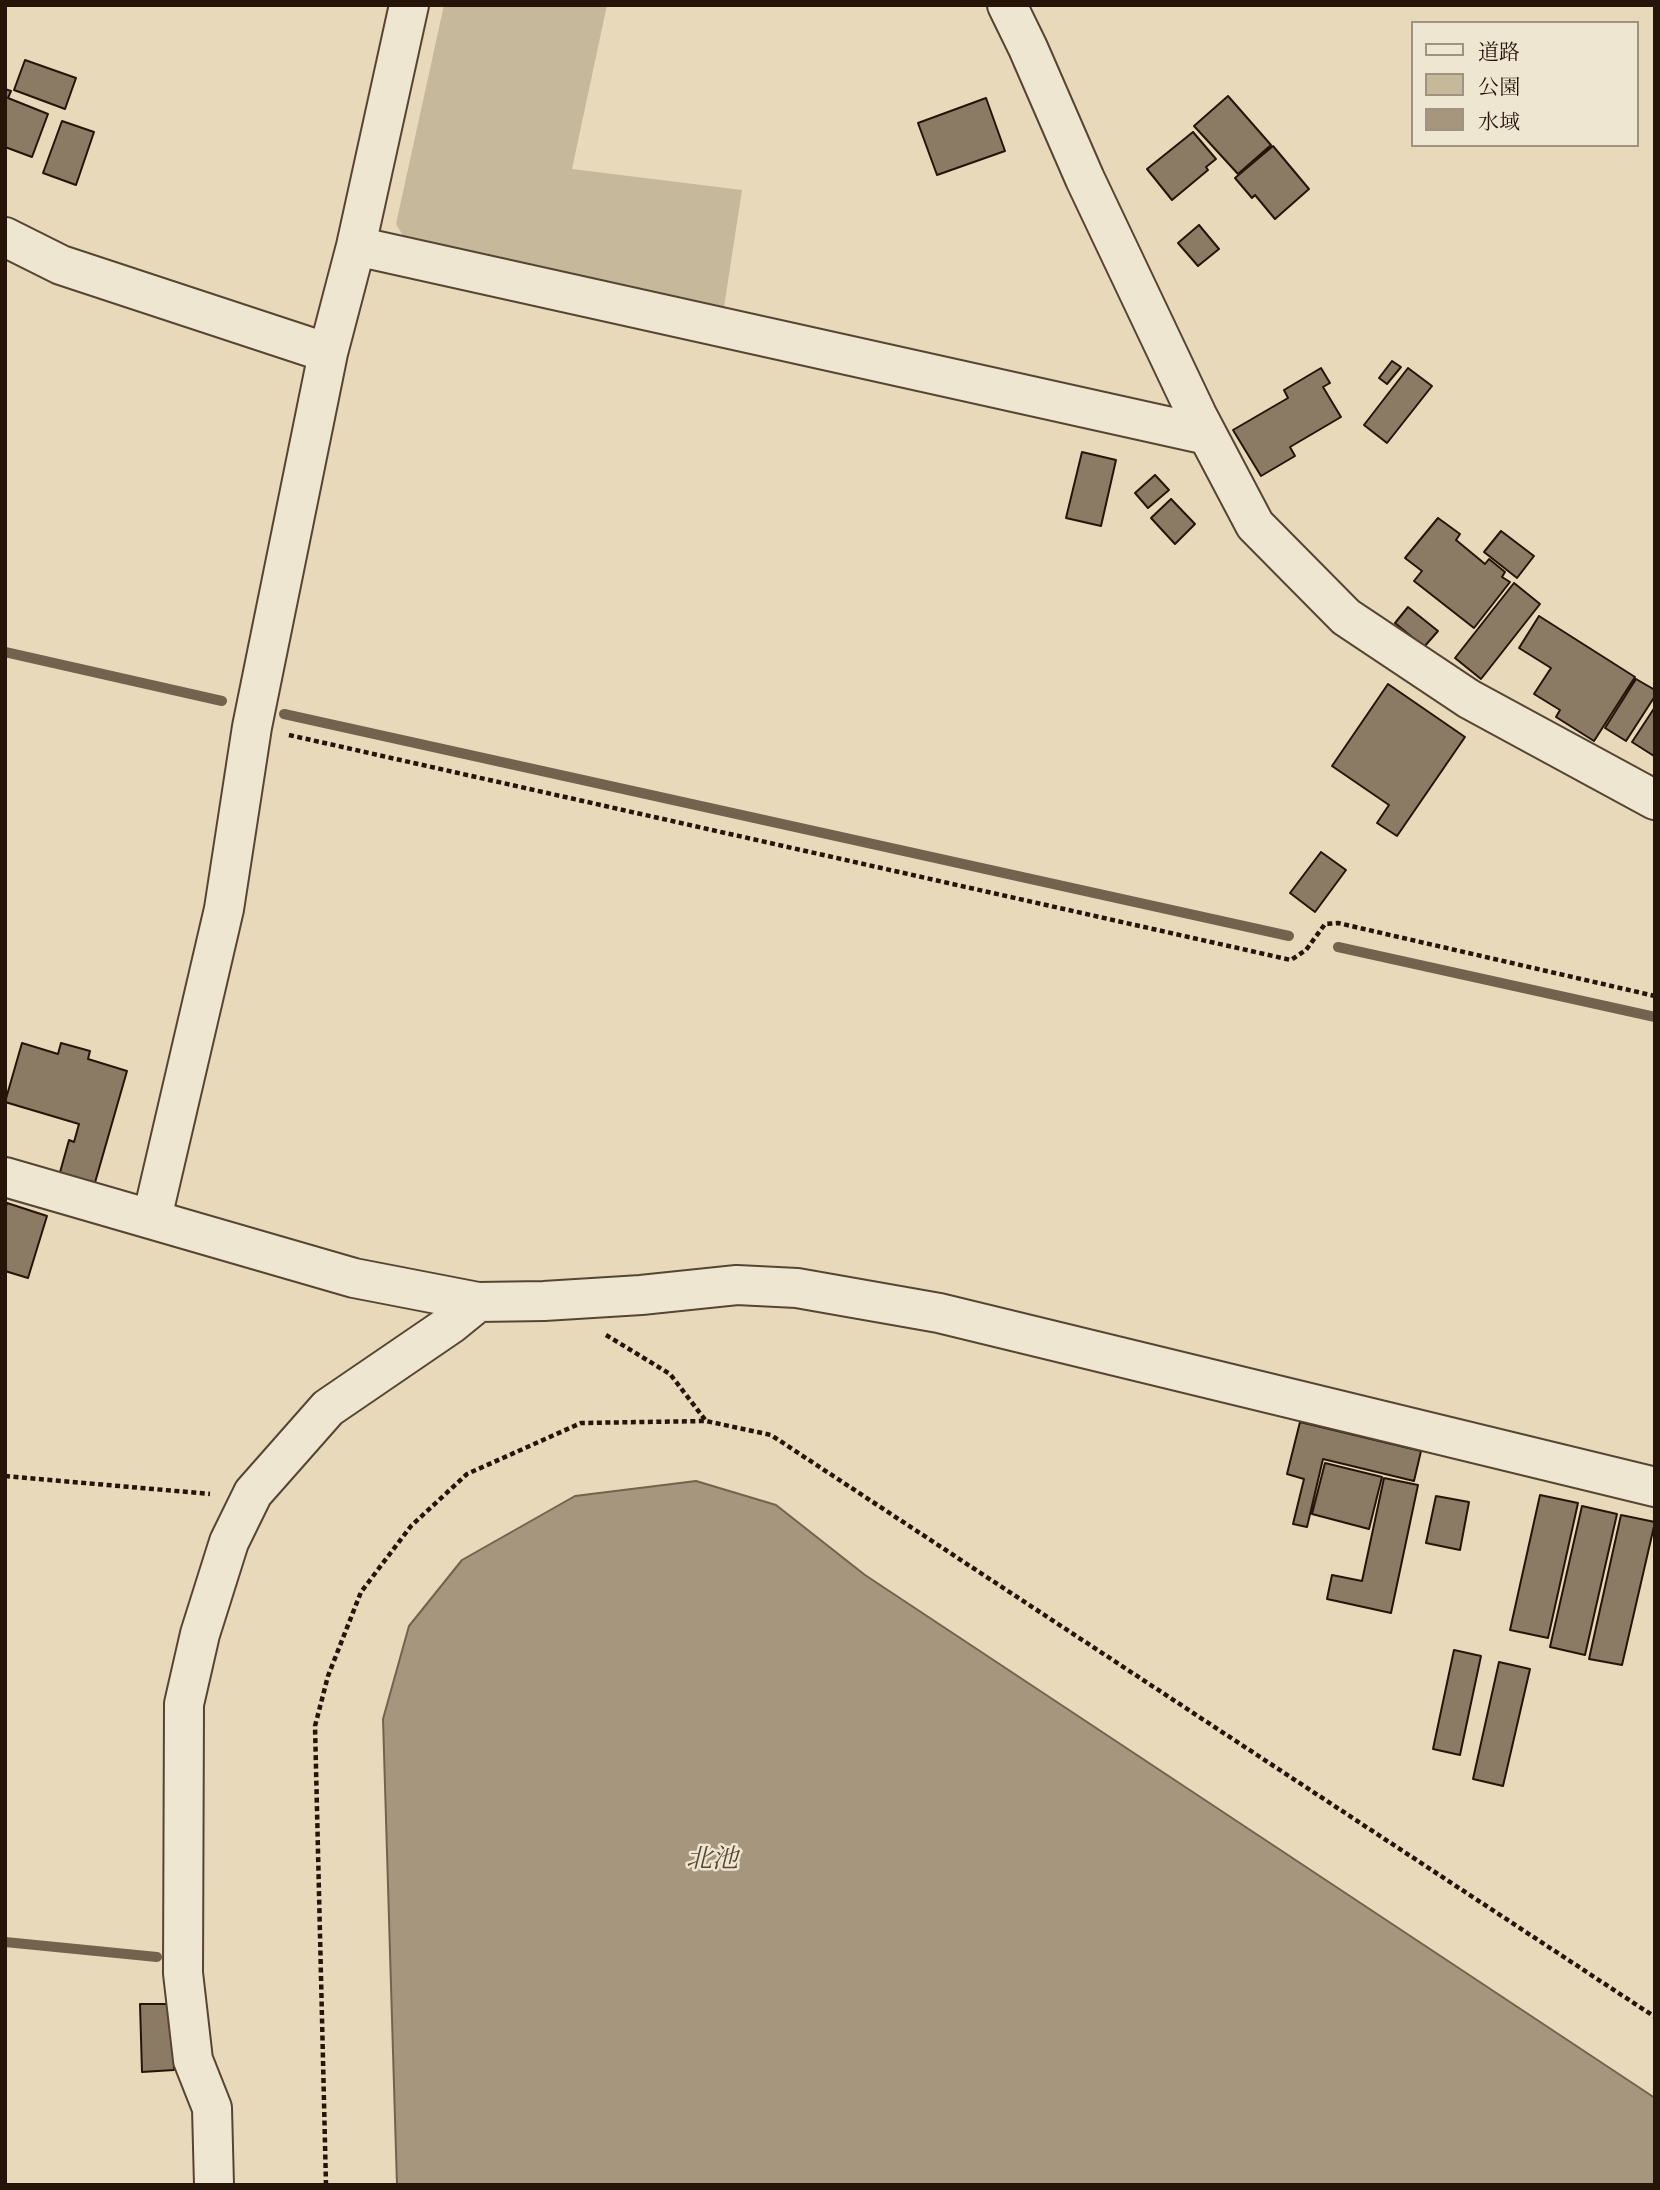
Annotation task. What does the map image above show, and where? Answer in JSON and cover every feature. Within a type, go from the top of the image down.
[{"type":"street","points":[[152,1218],[223,909],[252,727],[328,353],[356,246],[409,5]]},
{"type":"street","points":[[1007,5],[1091,191],[1207,435],[1255,525],[1346,617],[1469,699],[1655,800]]},
{"type":"street","points":[[5,237],[61,265],[328,353]]},
{"type":"street","points":[[356,246],[1207,435]]},
{"type":"street","points":[[5,1177],[354,1278],[478,1302],[586,1299],[737,1285],[797,1288],[939,1313],[1655,1487]]},
{"type":"street","points":[[214,2185],[212,2108],[193,2060],[183,1973],[184,1704],[200,1634],[229,1542],[250,1498],[328,1408],[452,1324],[478,1302]]},
{"type":"path","points":[[252,727],[1291,961],[1306,950],[1325,924],[1338,923],[1655,996]]},
{"type":"path","points":[[605,1335],[670,1374],[706,1421]]},
{"type":"path","points":[[326,2185],[315,1726],[328,1676],[360,1592],[411,1526],[467,1474],[581,1423],[706,1421],[771,1435],[1655,2017]]},
{"type":"path","points":[[5,1476],[250,1498]]},
{"type":"green space","points":[[444,5],[607,5],[572,169],[742,190],[724,307],[405,239],[396,224]]},
{"type":"water","name":"北池","points":[[696,1481],[776,1505],[865,1575],[1655,2098],[1655,2185],[397,2185],[383,1719],[409,1626],[462,1560],[575,1496]]},
{"type":"building","points":[[25,60],[76,78],[65,109],[14,90]]},
{"type":"building","points":[[5,89],[11,91],[8,98],[48,114],[32,157],[5,147]]},
{"type":"building","points":[[1228,96],[1271,145],[1238,174],[1194,126]]},
{"type":"building","points":[[986,98],[1005,151],[937,175],[918,123]]},
{"type":"building","points":[[62,121],[94,132],[76,185],[43,173]]},
{"type":"building","points":[[1193,132],[1216,159],[1206,167],[1208,170],[1172,200],[1147,169]]},
{"type":"building","points":[[1273,146],[1309,189],[1275,219],[1255,195],[1252,198],[1235,178]]},
{"type":"building","points":[[1199,225],[1219,249],[1198,266],[1178,243]]},
{"type":"building","points":[[1392,361],[1401,367],[1387,384],[1379,378]]},
{"type":"building","points":[[1321,368],[1330,383],[1323,387],[1341,417],[1290,447],[1295,456],[1261,476],[1233,430],[1288,398],[1284,390]]},
{"type":"building","points":[[1408,368],[1432,386],[1387,443],[1364,425]]},
{"type":"building","points":[[1082,452],[1116,460],[1101,526],[1066,518]]},
{"type":"building","points":[[1155,475],[1169,490],[1148,508],[1135,493]]},
{"type":"building","points":[[1171,499],[1195,524],[1175,544],[1151,518]]},
{"type":"building","points":[[1438,518],[1460,534],[1456,540],[1485,564],[1489,559],[1505,572],[1502,577],[1510,582],[1474,628],[1414,581],[1422,571],[1405,558]]},
{"type":"building","points":[[1501,531],[1534,556],[1517,578],[1484,552]]},
{"type":"building","points":[[1514,583],[1540,604],[1481,679],[1455,658]]},
{"type":"building","points":[[1408,607],[1438,631],[1424,647],[1395,623]]},
{"type":"building","points":[[1539,616],[1635,677],[1594,741],[1556,717],[1560,710],[1534,694],[1551,668],[1519,648]]},
{"type":"building","points":[[1636,679],[1655,690],[1655,696],[1626,741],[1605,728]]},
{"type":"building","points":[[1388,684],[1465,737],[1397,836],[1377,823],[1389,805],[1332,766]]},
{"type":"building","points":[[1655,707],[1655,755],[1654,756],[1632,742]]},
{"type":"building","points":[[1321,852],[1346,870],[1315,912],[1290,893]]},
{"type":"building","points":[[22,1043],[58,1054],[61,1043],[90,1051],[88,1059],[127,1071],[94,1186],[59,1176],[69,1140],[74,1142],[79,1124],[5,1102]]},
{"type":"building","points":[[7,1203],[47,1216],[28,1278],[5,1271]]},
{"type":"building","points":[[1300,1422],[1421,1451],[1414,1481],[1323,1459],[1307,1527],[1293,1524],[1304,1479],[1287,1474]]},
{"type":"building","points":[[1325,1463],[1382,1477],[1369,1529],[1312,1514]]},
{"type":"building","points":[[1384,1478],[1418,1485],[1391,1613],[1327,1599],[1332,1575],[1362,1581]]},
{"type":"building","points":[[1540,1495],[1578,1503],[1548,1638],[1510,1630]]},
{"type":"building","points":[[1436,1496],[1469,1502],[1460,1550],[1426,1543]]},
{"type":"building","points":[[1582,1506],[1617,1514],[1585,1655],[1550,1647]]},
{"type":"building","points":[[1621,1515],[1655,1522],[1622,1665],[1589,1659]]},
{"type":"building","points":[[1454,1650],[1481,1656],[1460,1755],[1433,1749]]},
{"type":"building","points":[[1499,1662],[1530,1669],[1503,1786],[1473,1779]]},
{"type":"building","points":[[140,2004],[173,2004],[174,2070],[142,2072]]},
{"type":"waterway","points":[[5,652],[222,701]]},
{"type":"waterway","points":[[284,714],[1289,936]]},
{"type":"waterway","points":[[1338,947],[1655,1017]]},
{"type":"waterway","points":[[5,1942],[157,1957]]}]
